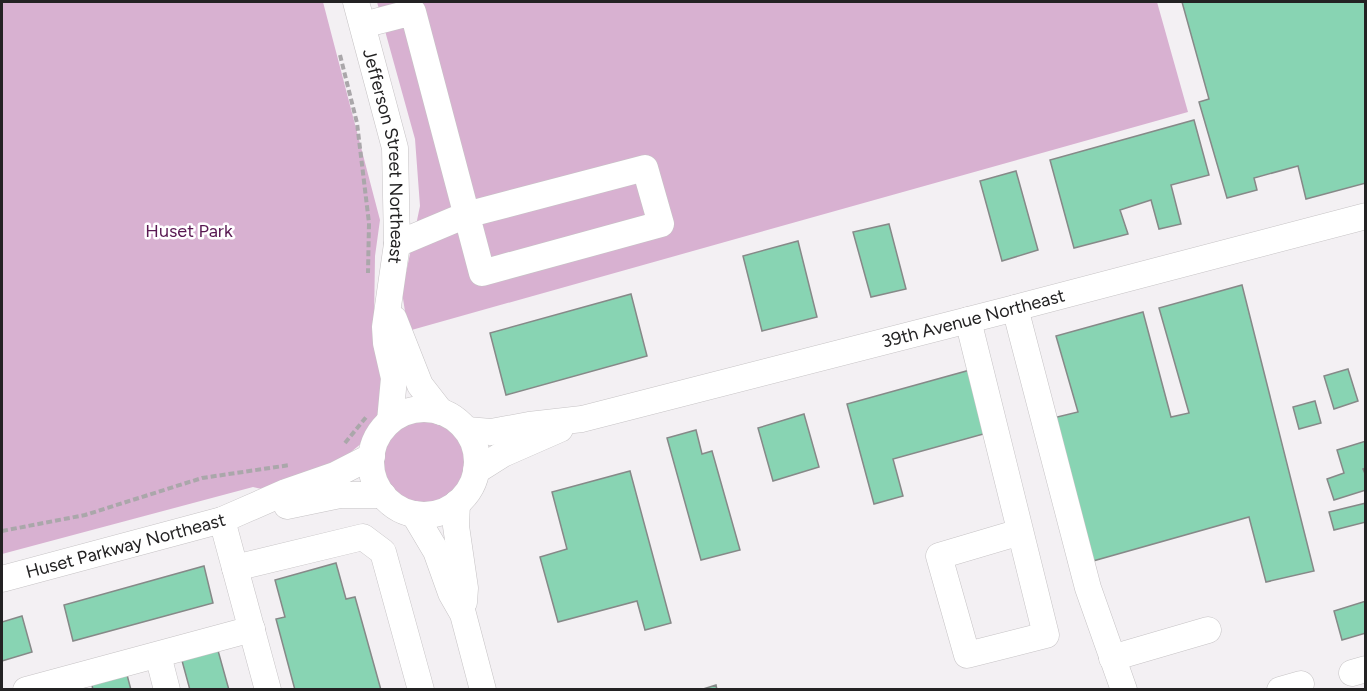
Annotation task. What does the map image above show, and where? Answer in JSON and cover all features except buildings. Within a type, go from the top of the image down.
[{"type":"street","points":[[360,13],[413,12],[466,215],[482,273],[661,224],[645,168],[466,215],[397,244]]},
{"type":"street","name":"Jefferson Street Northeast","points":[[360,13],[395,148],[397,244],[385,327],[394,378],[379,416]]},
{"type":"street","name":"39th Avenue Northeast","points":[[467,430],[491,432],[582,419],[1364,221]]},
{"type":"street","points":[[1015,309],[1088,588],[1124,690]]},
{"type":"street","points":[[389,311],[396,323],[420,385],[441,412]]},
{"type":"street","points":[[968,320],[1046,635],[967,655],[939,556],[1020,532]]},
{"type":"street","points":[[423,409],[441,412],[455,419],[467,430],[474,443],[477,457],[476,471],[472,484],[457,503],[444,511],[414,514],[393,505],[376,483],[372,470],[372,456],[378,437],[379,416],[423,409]]},
{"type":"street","name":"39th Avenue Northeast","points":[[476,471],[503,453],[582,419]]},
{"type":"street","name":"Huset Parkway Northeast","points":[[2,579],[222,520],[286,492],[335,475],[372,456]]},
{"type":"street","name":"Huset Parkway Northeast","points":[[248,509],[288,506],[340,495],[383,495]]},
{"type":"street","points":[[457,503],[456,526],[465,588],[463,614]]},
{"type":"street","points":[[414,514],[436,551],[451,592],[463,614],[483,690]]},
{"type":"street","points":[[222,520],[268,690]]},
{"type":"street","points":[[235,568],[363,537],[383,552],[421,690]]},
{"type":"street","points":[[26,690],[252,629]]},
{"type":"street","points":[[1112,658],[1208,630]]},
{"type":"street","points":[[158,655],[167,690]]},
{"type":"path","points":[[340,56],[357,123],[369,223],[368,281]]},
{"type":"path","points":[[340,447],[366,419],[379,416]]},
{"type":"path","points":[[2,531],[85,515],[202,478],[296,465]]},
{"type":"green space","name":"Huset Park","points":[[2,2],[323,2],[380,220],[375,256],[374,321],[387,385],[382,420],[363,442],[339,462],[266,490],[253,487],[2,554]]},
{"type":"green space","points":[[377,2],[1157,2],[1188,112],[408,331],[402,292],[420,206],[415,139]]},
{"type":"green space","points":[[426,419],[443,422],[457,431],[466,445],[469,462],[466,479],[457,493],[443,502],[426,505],[409,502],[395,493],[386,479],[383,462],[386,445],[395,431],[409,422]]}]
